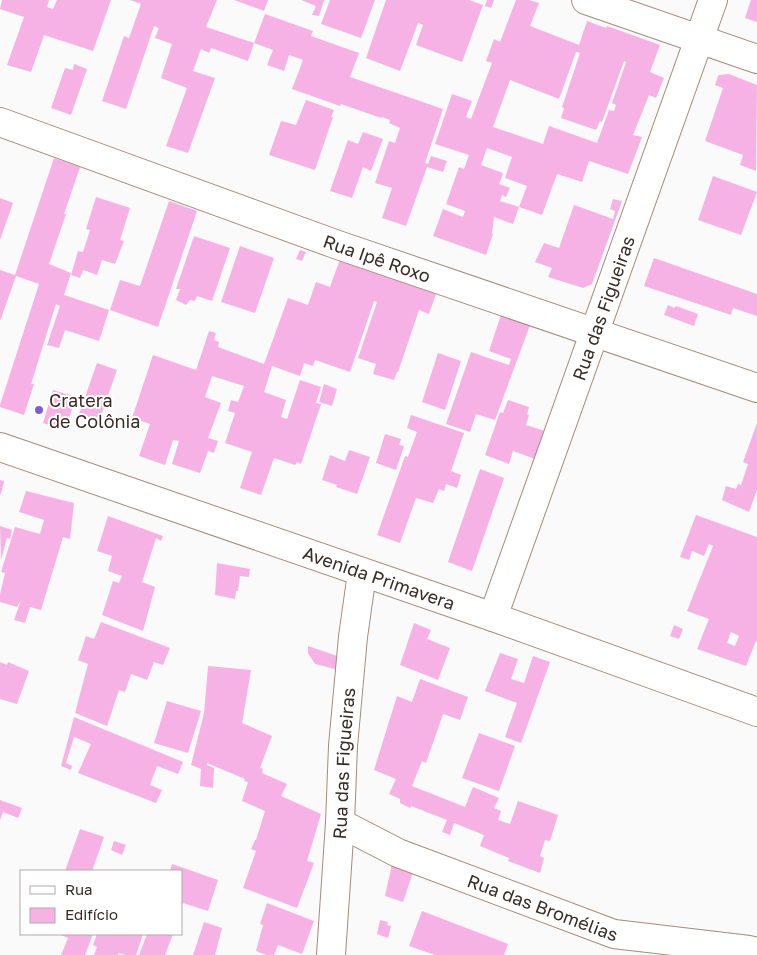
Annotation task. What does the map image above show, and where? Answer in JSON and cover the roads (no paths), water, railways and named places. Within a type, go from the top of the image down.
[{"type":"street","points":[[586,0],[757,59]]},
{"type":"street","name":"Rua das Figueiras","points":[[493,617],[713,0]]},
{"type":"street","name":"Rua Ipê Roxo","points":[[0,122],[335,244],[757,388]]},
{"type":"street","name":"Avenida Primavera","points":[[0,447],[493,617],[757,712]]},
{"type":"street","name":"Rua das Figueiras","points":[[331,955],[343,746],[353,637],[362,572]]},
{"type":"street","name":"Rua das Bromélias","points":[[340,823],[398,853],[614,934],[757,952]]},
{"type":"place","name":"Cratera de Colônia","points":[[39,410]]}]
